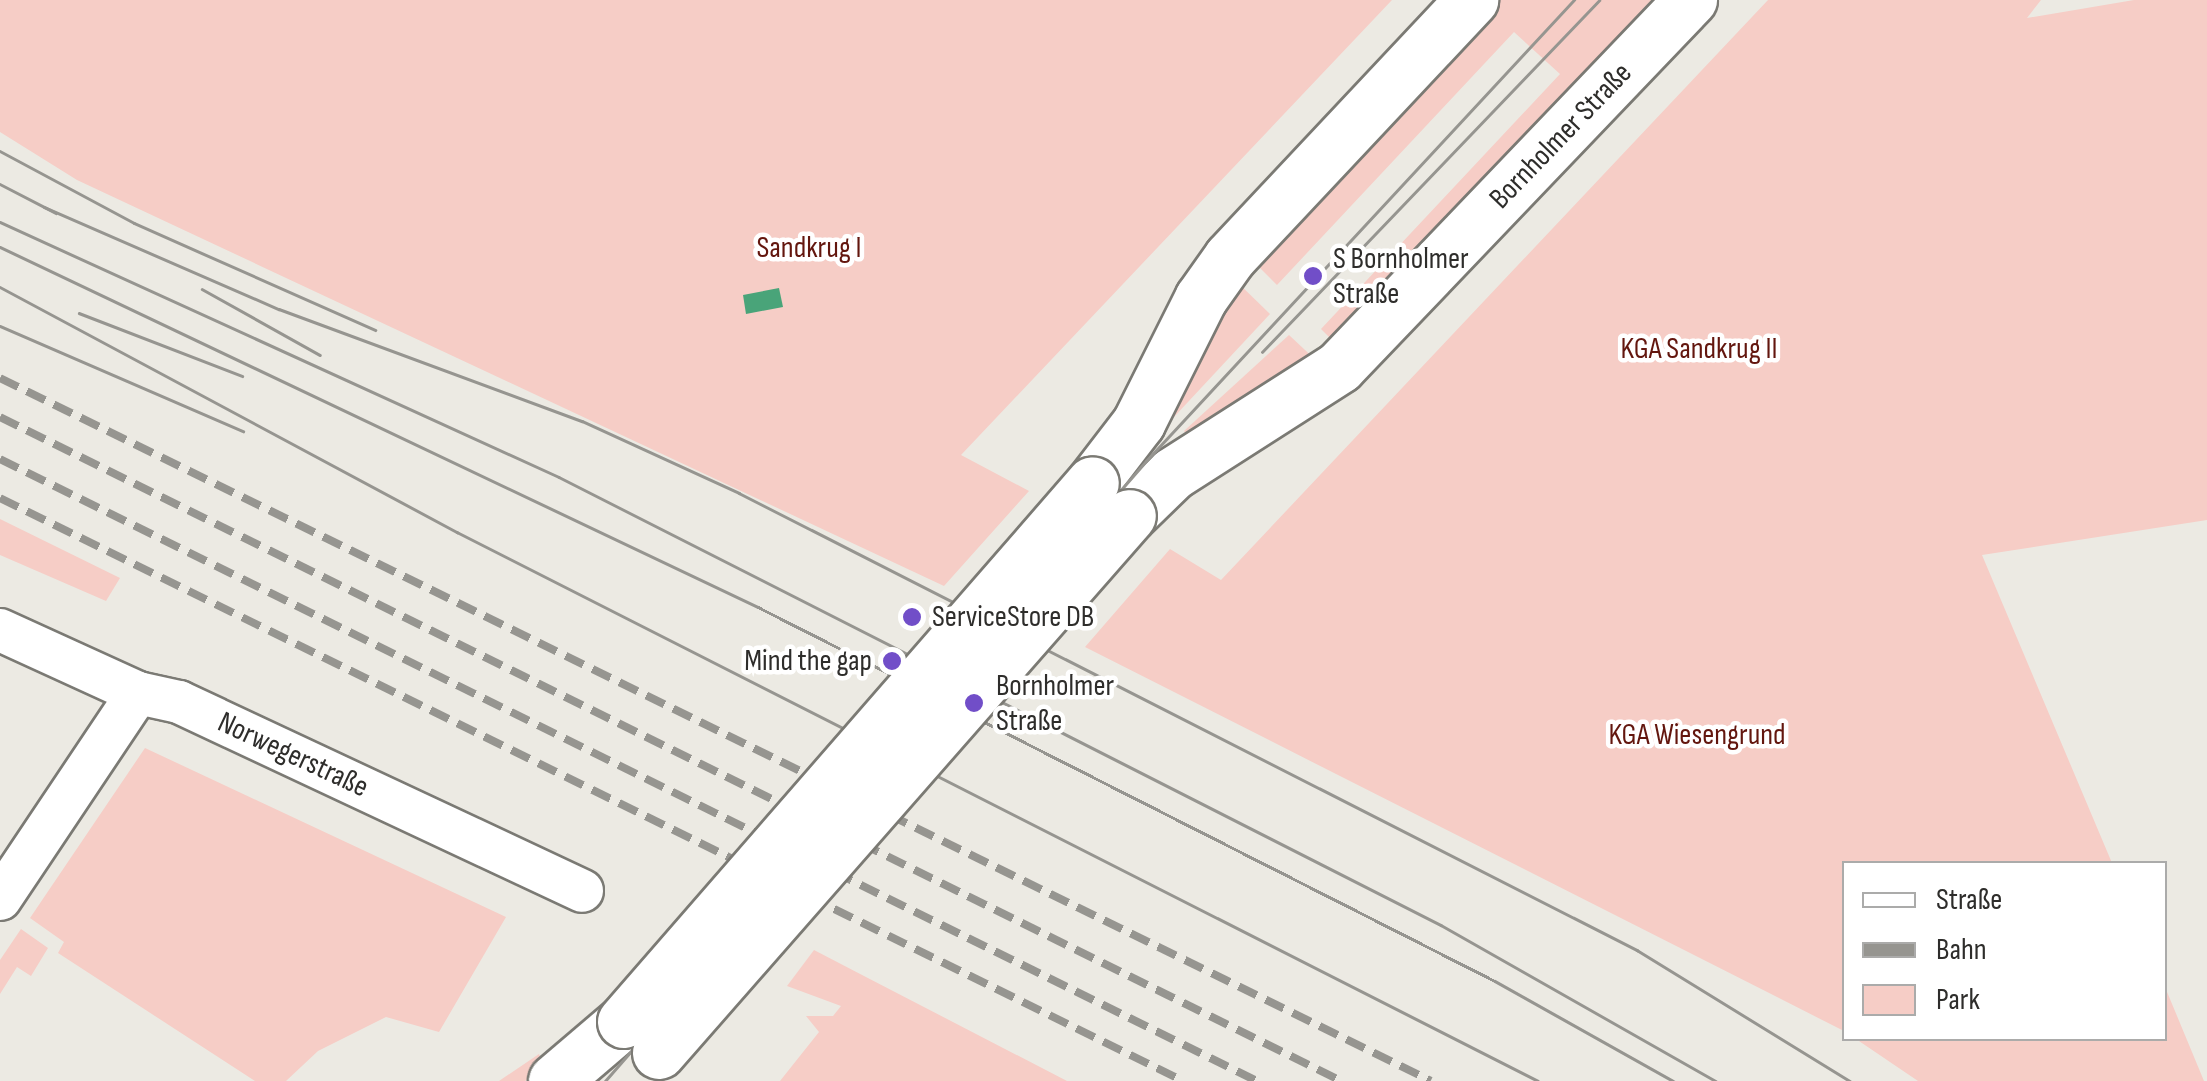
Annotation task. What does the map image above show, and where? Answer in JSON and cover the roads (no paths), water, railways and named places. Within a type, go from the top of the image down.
[{"type":"main road","name":"Bornholmer Straße","points":[[555,1081],[640,1052],[1111,500],[1139,423],[1201,298],[1230,258],[1472,0]]},
{"type":"main road","name":"Bornholmer Straße","points":[[1111,500],[1173,474],[1340,367],[1692,0]]},
{"type":"street","name":"Norwegerstraße","points":[[0,630],[138,693],[179,702],[582,891]]},
{"type":"street","points":[[0,899],[138,693]]},
{"type":"tram line","points":[[605,1081],[1146,461],[1574,0]]},
{"type":"tram line","points":[[1262,352],[1599,0]]},
{"type":"tram line","points":[[0,151],[134,223],[375,330]]},
{"type":"tram line","points":[[0,184],[56,213]]},
{"type":"tram line","points":[[44,207],[279,309],[582,421],[739,493],[1637,950],[1850,1081]]},
{"type":"tram line","points":[[0,222],[559,477],[1441,925],[1716,1081]]},
{"type":"tram line","points":[[0,247],[758,607],[1495,981],[1673,1081]]},
{"type":"tram line","points":[[0,287],[457,532],[1538,1081]]},
{"type":"tram line","points":[[202,289],[320,355]]},
{"type":"tram line","points":[[79,313],[242,376]]},
{"type":"tram line","points":[[0,326],[243,431]]},
{"type":"railway","points":[[0,378],[1431,1081]]},
{"type":"railway","points":[[0,417],[1341,1081]]},
{"type":"railway","points":[[0,459],[1257,1081]]},
{"type":"railway","points":[[0,498],[1183,1081]]},
{"type":"place","name":"S Bornholmer Straße","points":[[1313,276]]},
{"type":"place","name":"ServiceStore DB","points":[[912,617]]},
{"type":"place","name":"Mind the gap","points":[[892,661]]},
{"type":"place","name":"Bornholmer Straße","points":[[974,703]]},
{"type":"park label","name":"Sandkrug I","points":[[809,248]]},
{"type":"park label","name":"KGA Sandkrug II","points":[[1699,349]]},
{"type":"park label","name":"KGA Wiesengrund","points":[[1697,735]]}]
